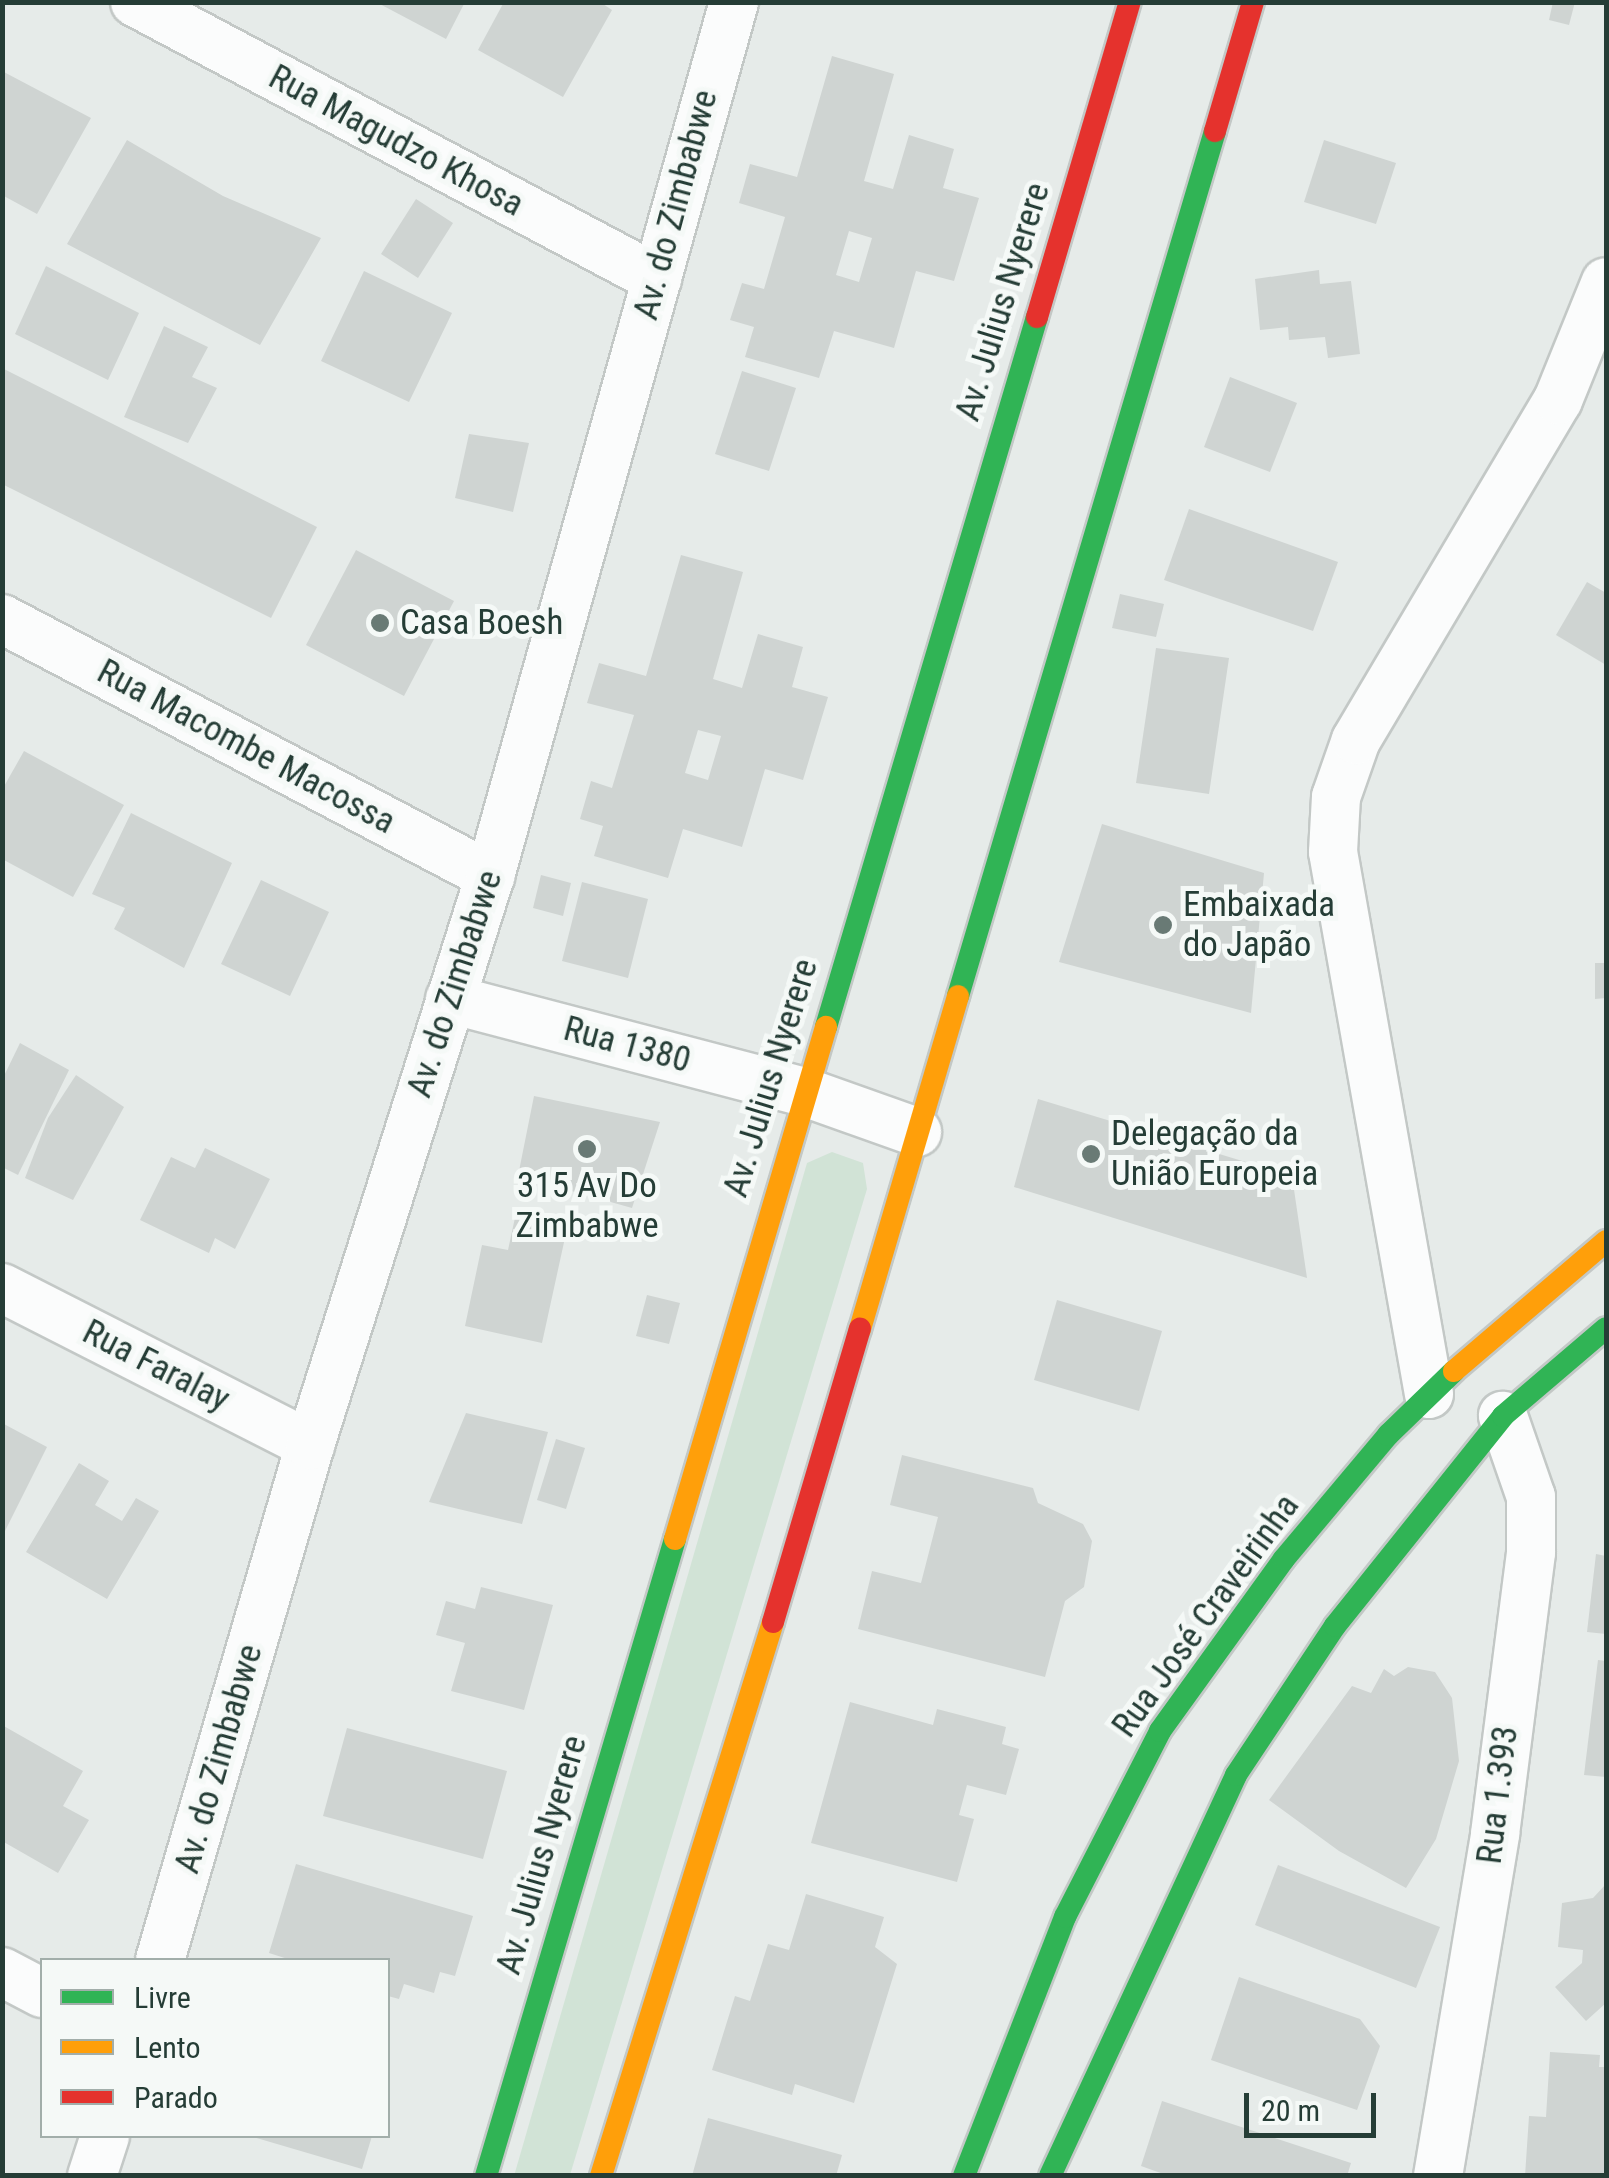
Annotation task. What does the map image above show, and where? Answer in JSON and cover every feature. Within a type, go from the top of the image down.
[{"type":"main road","name":"Av. Julius Nyerere","points":[[486,2176],[1130,2]]},
{"type":"main road","points":[[601,2176],[675,1952],[1253,2]]},
{"type":"main road","name":"Rua José Craveirinha","points":[[964,2176],[1065,1917],[1160,1731],[1284,1559],[1429,1394],[1505,1322],[1606,1241]]},
{"type":"main road","points":[[1050,2176],[1236,1775],[1335,1626],[1503,1416],[1606,1328]]},
{"type":"street","name":"Rua Magudzo Khosa","points":[[135,2],[657,278]]},
{"type":"street","name":"Av. do Zimbabwe","points":[[161,1958],[310,1444],[490,876],[734,2]]},
{"type":"street","points":[[1429,1394],[1333,852],[1336,797],[1356,740],[1558,400],[1606,282]]},
{"type":"street","name":"Rua Macombe Macossa","points":[[2,618],[490,876]]},
{"type":"street","name":"Rua 1380","points":[[450,999],[804,1092],[917,1132]]},
{"type":"street","name":"Rua Faralay","points":[[2,1288],[310,1444]]},
{"type":"street","name":"Rua 1.393","points":[[1438,2176],[1495,1834],[1532,1552],[1531,1497],[1503,1416]]},
{"type":"street","points":[[2,1972],[40,1992]]},
{"type":"street","points":[[92,2176],[104,2138]]},
{"type":"green space","points":[[832,1152],[863,1163],[867,1189],[570,2175],[514,2176],[807,1163]]},
{"type":"building","points":[[376,2],[465,2],[446,39]]},
{"type":"building","points":[[504,2],[600,2],[612,10],[563,97],[478,50]]},
{"type":"building","points":[[1553,2],[1575,2],[1569,25],[1549,20]]},
{"type":"building","points":[[832,56],[894,74],[864,181],[893,189],[909,135],[954,149],[943,188],[979,198],[954,281],[916,271],[894,348],[834,331],[819,378],[745,357],[754,327],[730,320],[742,283],[764,289],[785,217],[739,203],[750,164],[797,177]],"holes":[[[849,231],[872,238],[859,282],[836,275]]]},
{"type":"building","points":[[2,71],[91,118],[37,214],[2,195]]},
{"type":"building","points":[[127,140],[223,196],[321,238],[260,345],[67,244]]},
{"type":"building","points":[[1324,140],[1396,163],[1376,224],[1304,202]]},
{"type":"building","points":[[416,199],[453,223],[418,278],[381,254]]},
{"type":"building","points":[[46,266],[139,313],[108,380],[15,334]]},
{"type":"building","points":[[1319,270],[1320,284],[1351,281],[1360,354],[1328,358],[1325,337],[1289,340],[1288,327],[1260,330],[1255,279]]},
{"type":"building","points":[[364,271],[452,313],[409,402],[321,361]]},
{"type":"building","points":[[164,326],[208,347],[192,377],[217,388],[188,443],[124,417]]},
{"type":"building","points":[[2,368],[317,527],[271,618],[2,484]]},
{"type":"building","points":[[742,371],[796,388],[769,471],[715,454]]},
{"type":"building","points":[[1230,377],[1297,403],[1270,472],[1204,447]]},
{"type":"building","points":[[469,434],[529,443],[513,512],[455,498]]},
{"type":"building","points":[[1189,509],[1338,562],[1313,631],[1164,580]]},
{"type":"building","name":"Casa Boesh","points":[[356,550],[454,601],[404,696],[306,645]]},
{"type":"building","points":[[681,555],[743,572],[713,679],[742,688],[758,634],[803,647],[792,687],[828,697],[803,780],[765,769],[742,847],[683,829],[668,878],[594,856],[603,826],[580,819],[591,781],[612,788],[634,715],[587,703],[599,663],[646,676]],"holes":[[[698,730],[721,736],[708,780],[685,773]]]},
{"type":"building","points":[[1587,582],[1606,593],[1606,665],[1556,635]]},
{"type":"building","points":[[1120,594],[1164,604],[1156,637],[1112,628]]},
{"type":"building","points":[[1156,648],[1229,658],[1209,794],[1136,783]]},
{"type":"building","points":[[24,751],[124,805],[73,897],[2,859],[2,790]]},
{"type":"building","points":[[131,813],[232,863],[184,968],[114,929],[125,908],[92,894]]},
{"type":"building","points":[[1102,824],[1264,873],[1251,1013],[1059,962]]},
{"type":"building","points":[[541,875],[571,883],[563,916],[533,908]]},
{"type":"building","points":[[261,880],[329,912],[290,996],[221,964]]},
{"type":"building","points":[[582,882],[648,899],[628,978],[562,961]]},
{"type":"building","points":[[1595,963],[1606,963],[1606,998],[1595,999]]},
{"type":"building","points":[[20,1043],[69,1070],[18,1175],[2,1167],[2,1080]]},
{"type":"building","points":[[76,1075],[124,1107],[73,1200],[25,1178],[48,1118]]},
{"type":"building","name":"315 Av Do Zimbabwe","points":[[534,1096],[660,1122],[632,1208],[518,1176]]},
{"type":"building","points":[[1038,1099],[1292,1176],[1307,1278],[1014,1187]]},
{"type":"building","points":[[205,1148],[270,1179],[235,1249],[215,1238],[209,1253],[140,1220],[171,1157],[195,1168]]},
{"type":"building","points":[[516,1213],[568,1224],[542,1343],[465,1326],[482,1245],[508,1250]]},
{"type":"building","points":[[647,1295],[680,1303],[669,1344],[636,1336]]},
{"type":"building","points":[[1057,1300],[1162,1331],[1139,1411],[1034,1380]]},
{"type":"building","points":[[466,1413],[548,1432],[522,1524],[429,1502]]},
{"type":"building","points":[[2,1423],[47,1447],[2,1537]]},
{"type":"building","points":[[556,1439],[585,1448],[566,1509],[537,1500]]},
{"type":"building","points":[[902,1455],[1033,1488],[1038,1503],[1083,1524],[1092,1541],[1084,1587],[1065,1601],[1045,1677],[858,1629],[872,1571],[921,1583],[938,1517],[890,1505]]},
{"type":"building","points":[[79,1463],[109,1481],[95,1505],[122,1521],[136,1498],[159,1511],[107,1599],[26,1552]]},
{"type":"building","points":[[1596,1554],[1606,1556],[1606,1634],[1587,1632]]},
{"type":"building","points":[[481,1587],[553,1605],[524,1710],[451,1691],[465,1643],[436,1635],[446,1601],[475,1609]]},
{"type":"building","points":[[1598,1660],[1606,1661],[1606,1777],[1584,1775]]},
{"type":"building","points":[[1408,1667],[1435,1672],[1452,1698],[1459,1761],[1436,1839],[1406,1888],[1339,1851],[1269,1800],[1352,1686],[1371,1693],[1384,1669],[1394,1676]]},
{"type":"building","points":[[850,1702],[933,1725],[937,1709],[1006,1727],[1002,1744],[1019,1749],[1006,1795],[967,1785],[959,1815],[974,1819],[957,1882],[811,1843]]},
{"type":"building","points":[[2,1725],[83,1771],[63,1806],[89,1820],[58,1873],[2,1841]]},
{"type":"building","points":[[347,1728],[507,1771],[483,1859],[323,1816]]},
{"type":"building","points":[[296,1864],[473,1916],[455,1976],[440,1972],[434,1993],[404,1984],[399,1999],[390,1997],[390,1958],[285,1958],[269,1953]]},
{"type":"building","points":[[1278,1865],[1440,1927],[1416,1988],[1255,1925]]},
{"type":"building","points":[[1606,1884],[1606,2003],[1586,2021],[1555,1987],[1582,1963],[1583,1950],[1558,1947],[1562,1903],[1593,1898]]},
{"type":"building","points":[[806,1894],[884,1917],[875,1947],[897,1964],[854,2103],[795,2084],[792,2095],[712,2070],[735,1996],[750,2001],[768,1944],[789,1950]]},
{"type":"building","points":[[1239,1977],[1360,2019],[1380,2046],[1357,2110],[1211,2060]]},
{"type":"building","points":[[1550,2052],[1600,2055],[1599,2067],[1606,2067],[1606,2176],[1525,2176],[1529,2116],[1546,2117]]},
{"type":"building","points":[[1162,2101],[1351,2163],[1347,2176],[1169,2176],[1141,2166]]},
{"type":"building","points":[[708,2118],[842,2155],[836,2176],[692,2176]]},
{"type":"building","points":[[257,2138],[371,2138],[362,2169]]},
{"type":"traffic: fast","points":[[958,996],[1215,131]]},
{"type":"traffic: fast","points":[[826,1027],[1037,317]]},
{"type":"traffic: fast","points":[[1050,2176],[1236,1775],[1335,1626],[1503,1416],[1606,1328]]},
{"type":"traffic: fast","points":[[964,2176],[1065,1917],[1160,1731],[1284,1559],[1388,1435],[1454,1371]]},
{"type":"traffic: fast","points":[[486,2176],[675,1539]]},
{"type":"traffic: slow","points":[[860,1329],[958,996]]},
{"type":"traffic: slow","points":[[675,1539],[826,1027]]},
{"type":"traffic: slow","points":[[1454,1371],[1606,1241]]},
{"type":"traffic: slow","points":[[601,2176],[773,1622]]},
{"type":"traffic: jam","points":[[1037,317],[1130,2]]},
{"type":"traffic: jam","points":[[1215,131],[1253,2]]},
{"type":"traffic: jam","points":[[773,1622],[860,1329]]},
{"type":"place","name":"Casa Boesh","points":[[380,623]]},
{"type":"place","name":"Embaixada do Japão","points":[[1163,925]]},
{"type":"place","name":"315 Av Do Zimbabwe","points":[[587,1149]]},
{"type":"place","name":"Delegação da União Europeia","points":[[1091,1154]]}]
